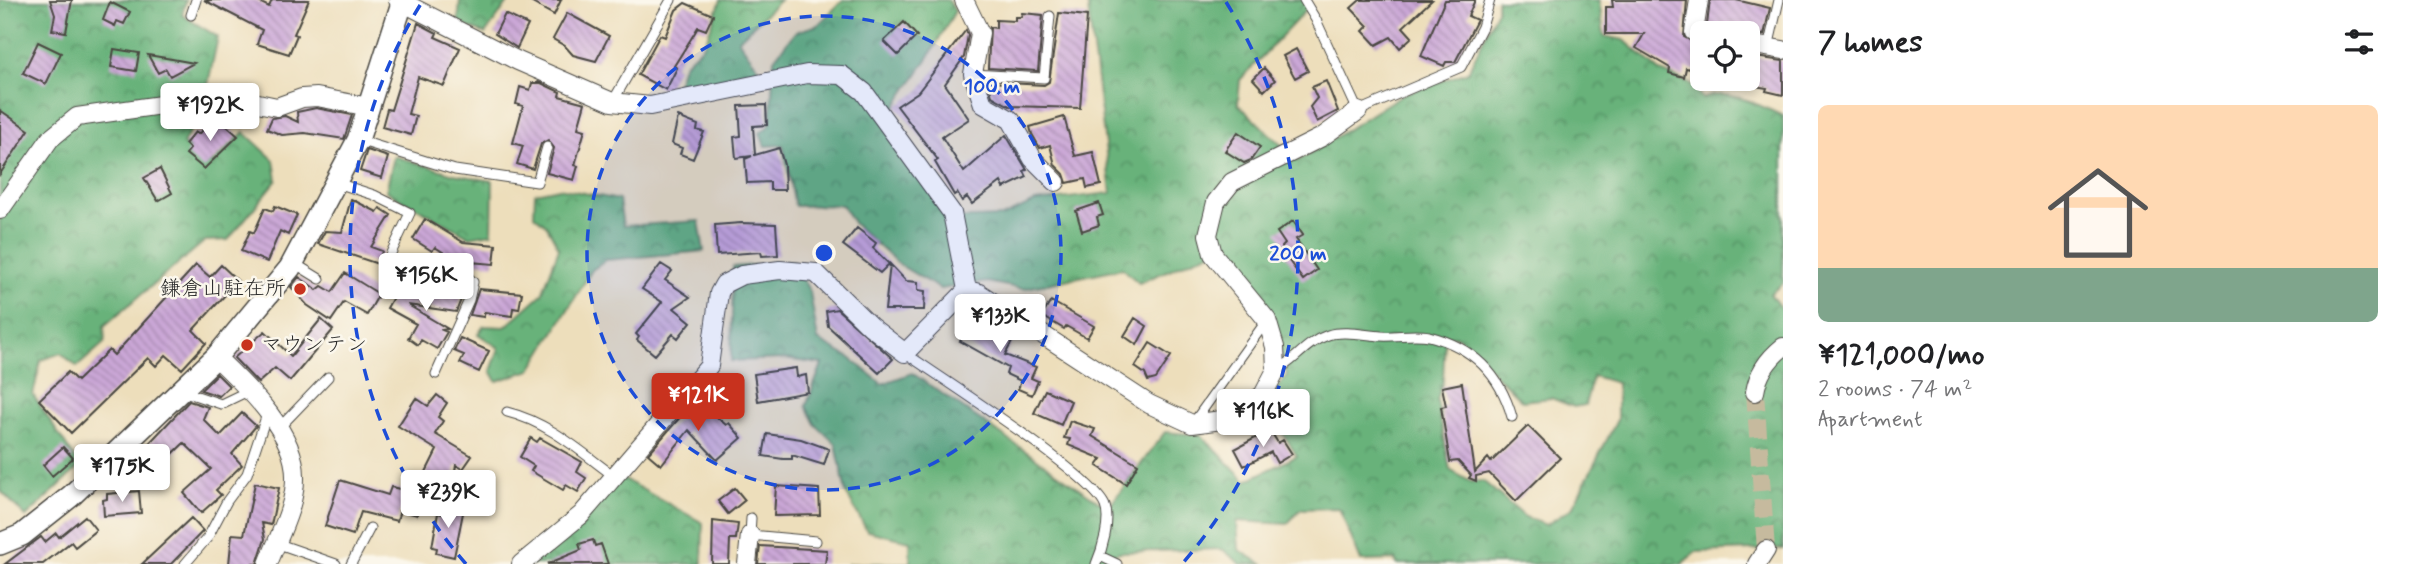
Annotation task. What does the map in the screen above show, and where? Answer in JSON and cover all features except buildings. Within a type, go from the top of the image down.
[{"type":"street","points":[[964,0],[980,33],[973,74],[983,104],[1010,120],[1032,159],[1056,182]]},
{"type":"street","points":[[1696,21],[1699,0]]},
{"type":"street","points":[[0,544],[22,535],[71,496],[216,357],[292,262],[358,140],[401,1],[612,102],[650,106],[807,74],[842,75],[864,92],[952,213],[967,290]]},
{"type":"street","points":[[0,210],[50,139],[77,117],[224,96],[277,107],[302,98],[317,97],[369,107]]},
{"type":"street","points":[[967,290],[979,293],[1149,404],[1192,424],[1229,419],[1264,395],[1276,370],[1275,347],[1267,320],[1213,254],[1208,236],[1216,202],[1232,182],[1322,137],[1358,111]]},
{"type":"street","points":[[522,564],[581,515],[709,366],[719,293],[732,279],[780,270],[816,272],[870,326],[905,353],[967,290]]},
{"type":"street","points":[[1755,392],[1765,366],[1783,347]]},
{"type":"street","points":[[216,357],[267,414],[292,456],[296,478],[284,526],[268,564]]},
{"type":"street","points":[[747,564],[751,526]]},
{"type":"lane","points":[[191,15],[196,0]]},
{"type":"lane","points":[[612,102],[671,0]]},
{"type":"lane","points":[[1304,0],[1358,111],[1461,67],[1482,27],[1490,0]]},
{"type":"lane","points":[[1776,49],[1779,0]]},
{"type":"lane","points":[[973,74],[1044,78],[1050,16]]},
{"type":"lane","points":[[358,140],[455,170],[537,182],[547,147]]},
{"type":"lane","points":[[337,183],[374,195],[410,213],[383,270],[468,277],[473,282],[469,300],[436,374]]},
{"type":"lane","points":[[292,262],[320,279]]},
{"type":"lane","points":[[1192,424],[1267,320]]},
{"type":"lane","points":[[1276,370],[1283,368],[1304,346],[1331,333],[1427,336],[1468,352],[1488,369],[1504,390],[1513,417]]},
{"type":"lane","points":[[905,353],[1081,478],[1106,508],[1105,530],[1098,560],[1117,564]]},
{"type":"lane","points":[[278,430],[328,377]]},
{"type":"lane","points":[[180,391],[221,404],[248,391]]},
{"type":"lane","points":[[507,412],[527,417],[557,434],[614,475]]},
{"type":"lane","points":[[185,564],[208,537],[227,501],[247,474],[267,414]]},
{"type":"lane","points":[[751,526],[816,541]]},
{"type":"lane","points":[[351,564],[370,528]]},
{"type":"lane","points":[[276,543],[336,564]]},
{"type":"green space","points":[[0,0],[186,0],[182,15],[218,37],[203,108],[183,144],[212,164],[244,132],[274,160],[277,180],[228,240],[205,241],[104,326],[105,342],[77,367],[61,353],[41,360],[33,395],[80,466],[26,517],[0,490]]},
{"type":"green space","points":[[460,0],[510,0],[485,34],[458,23]]},
{"type":"green space","points":[[721,0],[780,0],[738,40],[763,74],[676,87],[683,65],[704,45]]},
{"type":"green space","points":[[843,0],[948,0],[955,11],[930,55],[891,113],[946,219],[1002,217],[1035,202],[1111,193],[1087,0],[1309,0],[1307,9],[1240,80],[1238,104],[1298,161],[1403,94],[1468,72],[1497,10],[1497,0],[1599,0],[1604,36],[1624,40],[1660,71],[1690,83],[1690,91],[1696,91],[1703,99],[1733,96],[1783,116],[1783,283],[1770,294],[1783,311],[1783,549],[1696,552],[1682,564],[1397,564],[1395,560],[1361,561],[1339,508],[1301,509],[1287,524],[1237,521],[1239,550],[1262,564],[1241,564],[1222,549],[1120,552],[1114,554],[1110,564],[847,564],[910,563],[910,541],[867,531],[846,493],[836,444],[815,424],[806,406],[822,364],[784,359],[731,361],[733,267],[793,262],[810,292],[818,340],[850,358],[882,384],[912,373],[1108,508],[1165,432],[1201,435],[1246,481],[1297,456],[1265,404],[1287,375],[1264,293],[1222,247],[1139,283],[1122,268],[1023,289],[987,282],[940,289],[900,265],[854,224],[842,205],[795,206],[783,145],[765,146],[760,133],[770,125],[774,59],[795,32],[818,25]],"holes":[[[1457,336],[1522,401],[1551,398],[1574,407],[1585,405],[1593,376],[1617,383],[1617,420],[1572,508],[1546,525],[1525,517],[1483,481],[1471,482],[1450,470],[1437,401],[1443,380],[1445,337]]]},
{"type":"green space","points":[[394,156],[454,174],[493,181],[492,233],[470,237],[386,191]]},
{"type":"green space","points":[[559,188],[619,200],[623,226],[699,221],[704,251],[606,260],[592,270],[531,370],[497,381],[491,371],[499,348],[478,334],[484,326],[505,327],[542,294],[559,248],[547,226],[534,215],[535,193]]},
{"type":"green space","points":[[620,477],[703,523],[702,564],[532,564]]},
{"type":"tunnel","points":[[1755,392],[1766,550]]},
{"type":"place","name":"鎌倉山駐在所","points":[[300,289]]},
{"type":"place","name":"マウンテン","points":[[247,345]]}]
